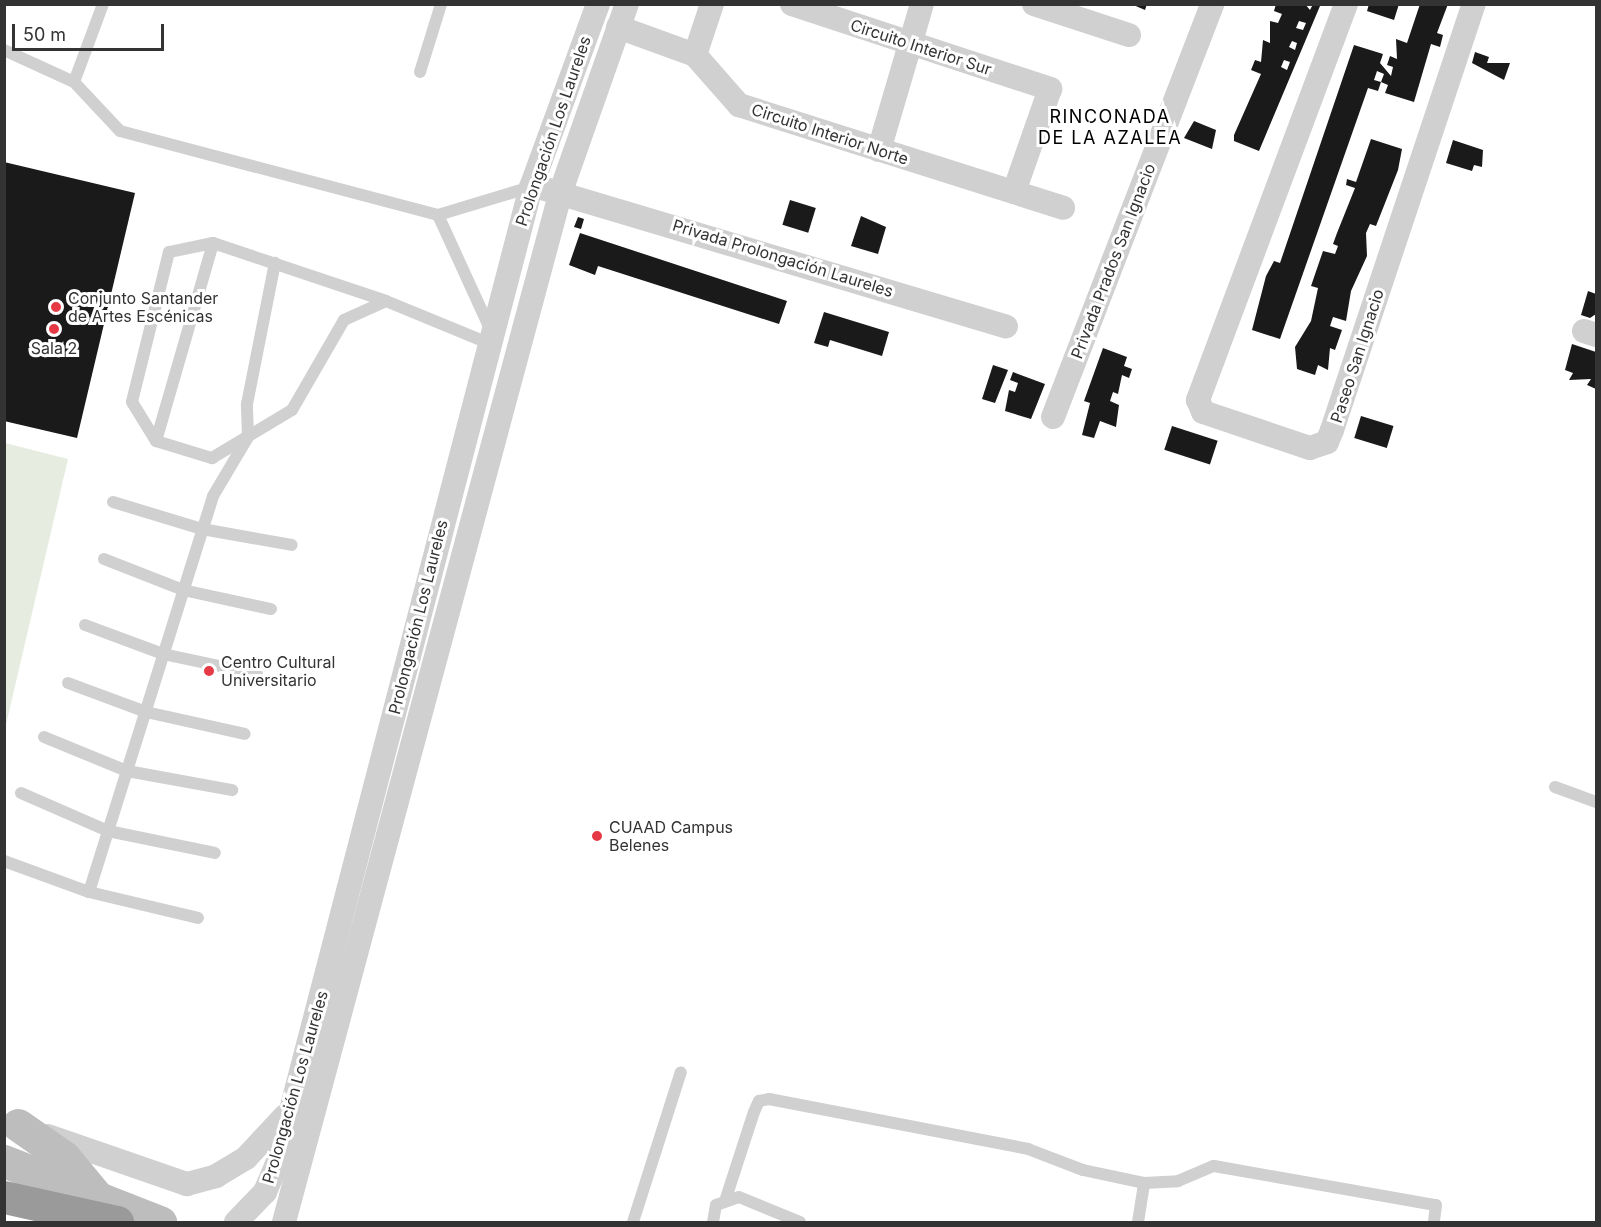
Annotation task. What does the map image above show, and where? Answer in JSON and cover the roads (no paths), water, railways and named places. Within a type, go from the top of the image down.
[{"type":"highway","points":[[4,1197],[108,1211]]},
{"type":"main road","points":[[11,1122],[64,1157],[108,1211]]},
{"type":"main road","points":[[4,1161],[108,1211],[160,1222]]},
{"type":"street","name":"Prolongación Los Laureles","points":[[236,1222],[286,1167],[429,621],[490,338],[531,187],[598,4]]},
{"type":"street","name":"Prolongación Los Laureles","points":[[284,1222],[286,1167],[293,1104],[429,621],[561,191],[627,4]]},
{"type":"street","points":[[695,55],[712,4]]},
{"type":"street","name":"Circuito Interior Sur","points":[[792,4],[1050,89],[1014,192]]},
{"type":"street","points":[[879,150],[922,4]]},
{"type":"street","points":[[1034,4],[1077,11],[1129,35]]},
{"type":"street","name":"Privada Prados San Ignacio","points":[[1053,417],[1212,4]]},
{"type":"street","name":"Paseo San Ignacio","points":[[1346,4],[1198,400],[1203,412],[1310,448],[1327,442],[1332,430],[1474,4]]},
{"type":"street","name":"Circuito Interior Norte","points":[[618,27],[695,55],[739,105],[1063,208]]},
{"type":"street","name":"Privada Prolongación Laureles","points":[[531,187],[561,191],[1006,326]]},
{"type":"street","points":[[11,1122],[187,1184],[208,1179],[246,1158],[293,1104]]},
{"type":"lane","points":[[74,82],[103,4]]},
{"type":"lane","points":[[420,72],[441,4]]},
{"type":"lane","points":[[4,50],[74,82],[120,131],[438,215],[531,187]]},
{"type":"lane","points":[[438,215],[490,338]]},
{"type":"lane","points":[[387,301],[344,320],[292,411],[212,458],[156,441],[132,402],[169,252],[213,243],[387,301],[490,338]]},
{"type":"lane","points":[[156,441],[213,243]]},
{"type":"lane","points":[[89,892],[213,496],[248,437],[247,404],[275,263]]},
{"type":"lane","points":[[113,502],[202,529],[292,545]]},
{"type":"lane","points":[[104,559],[183,590],[271,609]]},
{"type":"lane","points":[[85,625],[163,654],[257,674]]},
{"type":"lane","points":[[68,683],[146,712],[244,734]]},
{"type":"lane","points":[[44,737],[127,771],[232,790]]},
{"type":"lane","points":[[1555,787],[1596,802]]},
{"type":"lane","points":[[21,793],[108,831],[215,853]]},
{"type":"lane","points":[[4,861],[89,892],[198,918]]},
{"type":"lane","points":[[633,1222],[681,1072]]},
{"type":"lane","points":[[726,1198],[754,1112],[759,1101],[769,1099],[1028,1149],[1083,1170],[1144,1183],[1178,1181],[1214,1166],[1436,1204],[1434,1222]]},
{"type":"lane","points":[[1138,1222],[1144,1183]]},
{"type":"lane","points":[[713,1222],[716,1205],[726,1198],[739,1197],[800,1222]]},
{"type":"place","name":"Conjunto Santander de Artes Escénicas","points":[[56,307]]},
{"type":"place","name":"Sala 2","points":[[54,329]]},
{"type":"place","name":"Centro Cultural Universitario","points":[[209,671]]},
{"type":"place","name":"CUAAD Campus Belenes","points":[[597,836]]},
{"type":"district","name":"RINCONADA DE LA AZALEA","points":[[1110,128]]}]
